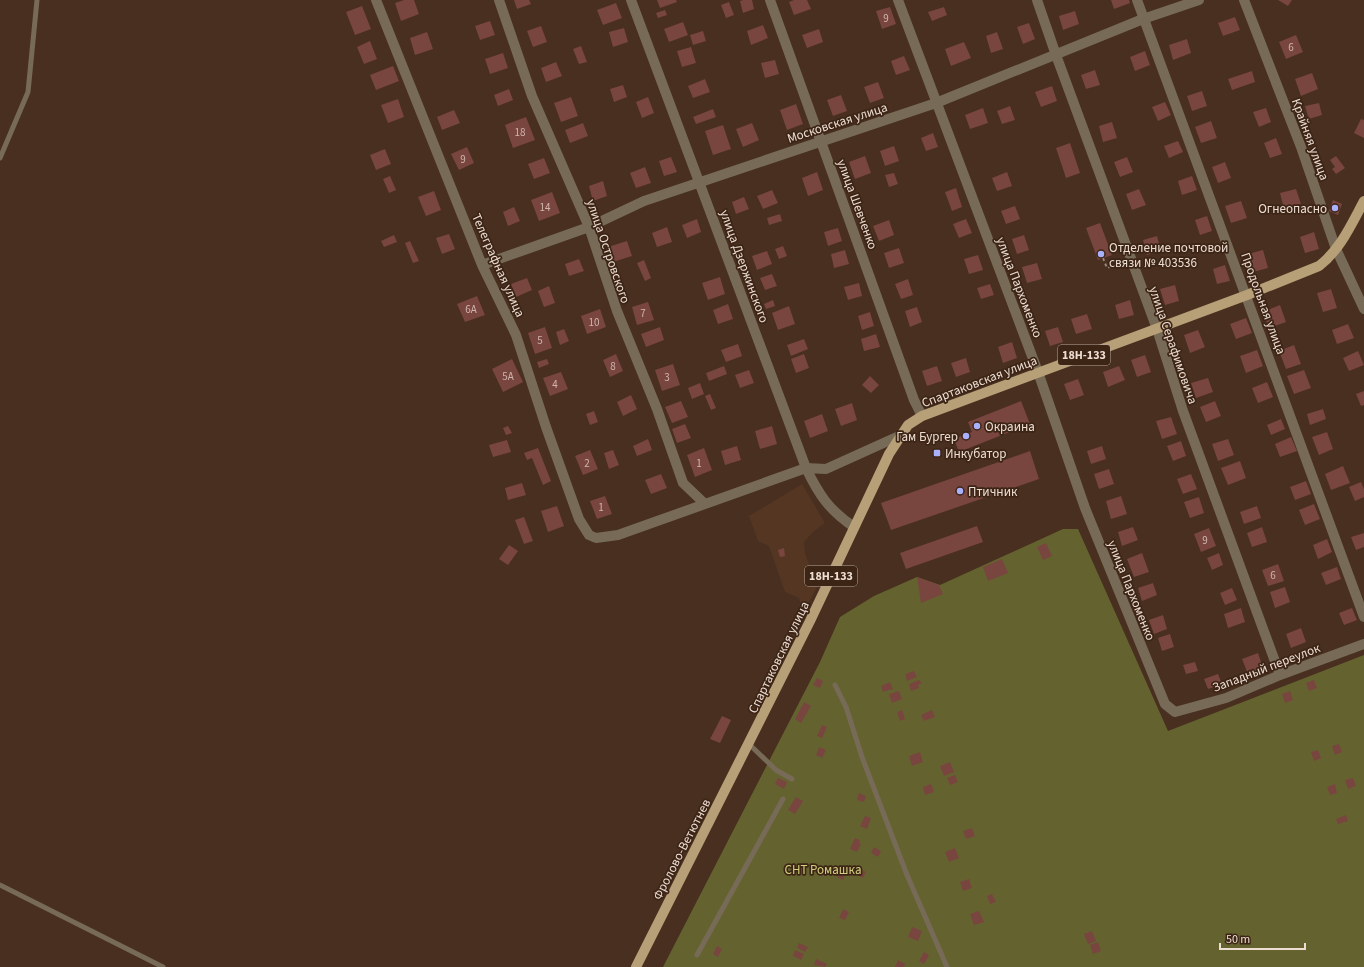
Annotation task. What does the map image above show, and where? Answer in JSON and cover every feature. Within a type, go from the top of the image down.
[{"type":"main road","name":"Спартаковская улица","points":[[749,744],[899,436],[908,425],[922,416],[1247,295],[1319,266],[1329,258],[1336,249],[1364,201]]},
{"type":"main road","name":"Фролово-Ветютнев","points":[[636,967],[749,744]]},
{"type":"street","name":"Телеграфная улица","points":[[376,0],[482,265],[516,335],[546,427],[579,519],[589,535],[596,538],[618,535],[704,503]]},
{"type":"street","name":"улица Островского","points":[[498,0],[532,96],[589,227],[616,311],[657,409],[683,484],[704,503]]},
{"type":"street","name":"улица Дзержинского","points":[[631,0],[700,181],[806,468],[817,490],[829,508],[854,527]]},
{"type":"street","name":"улица Шевченко","points":[[770,0],[914,400],[922,416]]},
{"type":"street","name":"улица Пархоменко","points":[[898,0],[1038,372],[1085,508],[1165,704],[1175,712]]},
{"type":"street","name":"улица Серафимовича","points":[[1038,0],[1056,55],[1130,260],[1157,329],[1183,411],[1280,675]]},
{"type":"street","name":"Продольная улица","points":[[1137,0],[1247,295],[1364,617]]},
{"type":"street","name":"Московская улица","points":[[482,265],[589,227],[644,201],[700,181],[936,103],[1143,19],[1199,0]]},
{"type":"street","name":"Крайняя улица","points":[[1244,0],[1301,147],[1336,249],[1364,310]]},
{"type":"street","points":[[704,503],[806,468],[826,469],[899,436]]},
{"type":"street","name":"Западный переулок","points":[[1175,712],[1226,698],[1280,675],[1364,644]]},
{"type":"lane","points":[[0,158],[28,92],[37,0]]},
{"type":"lane","points":[[835,685],[848,713],[862,756],[907,875],[947,967]]},
{"type":"lane","points":[[749,744],[776,770],[792,779]]},
{"type":"lane","points":[[697,955],[783,799]]},
{"type":"lane","points":[[0,885],[163,967]]},
{"type":"path","points":[[1103,258],[1107,268],[1130,260]]},
{"type":"shaded area","points":[[802,484],[825,523],[813,532],[804,542],[805,553],[817,587],[803,613],[799,598],[785,592],[769,546],[758,541],[749,516]]},
{"type":"green space","name":"СНТ Ромашка","points":[[1063,529],[1078,529],[1168,731],[1364,655],[1364,967],[663,967],[820,662],[840,617],[874,596],[917,577],[940,585]]},
{"type":"building","points":[[404,0],[414,0],[419,14],[401,21],[395,3]]},
{"type":"building","points":[[514,0],[529,0],[531,4],[517,9]]},
{"type":"building","points":[[657,0],[676,0],[677,2],[660,8]]},
{"type":"building","points":[[752,0],[754,9],[743,13],[740,1]]},
{"type":"building","points":[[794,0],[807,0],[811,9],[794,15],[789,2]]},
{"type":"building","points":[[1111,0],[1129,0],[1130,3],[1114,9]]},
{"type":"building","points":[[1278,0],[1292,0],[1288,6]]},
{"type":"building","points":[[729,2],[734,15],[726,18],[721,5]]},
{"type":"building","points":[[616,3],[622,18],[603,25],[597,10]]},
{"type":"building","points":[[362,6],[371,29],[355,35],[346,12]]},
{"type":"building","points":[[890,7],[896,24],[882,29],[876,11]]},
{"type":"building","points":[[944,7],[947,15],[932,21],[928,12]]},
{"type":"building","points":[[665,10],[667,15],[658,18],[656,13]]},
{"type":"building","points":[[1075,11],[1079,24],[1063,30],[1059,16]]},
{"type":"building","points":[[1235,17],[1240,30],[1223,36],[1218,23]]},
{"type":"building","points":[[490,21],[495,35],[480,40],[475,26]]},
{"type":"building","points":[[683,22],[688,35],[669,42],[664,29]]},
{"type":"building","points":[[1029,23],[1035,39],[1023,44],[1017,27]]},
{"type":"building","points":[[763,25],[768,38],[751,45],[747,31]]},
{"type":"building","points":[[541,26],[547,42],[533,47],[527,31]]},
{"type":"building","points":[[624,28],[628,42],[613,47],[609,32]]},
{"type":"building","points":[[819,29],[823,42],[807,48],[802,35]]},
{"type":"building","points":[[703,31],[706,41],[693,45],[690,35]]},
{"type":"building","points":[[427,32],[433,49],[415,55],[410,38]]},
{"type":"building","points":[[997,32],[1003,49],[991,53],[986,36]]},
{"type":"building","points":[[1296,35],[1303,52],[1286,59],[1279,42]]},
{"type":"building","points":[[1187,39],[1191,53],[1173,60],[1169,45]]},
{"type":"building","points":[[370,41],[377,59],[364,64],[357,47]]},
{"type":"building","points":[[964,42],[971,58],[951,66],[945,49]]},
{"type":"building","points":[[581,46],[587,62],[579,64],[573,49]]},
{"type":"building","points":[[691,47],[696,63],[682,67],[677,51]]},
{"type":"building","points":[[1145,51],[1150,65],[1135,71],[1130,57]]},
{"type":"building","points":[[503,53],[508,68],[490,74],[485,59]]},
{"type":"building","points":[[904,56],[910,70],[896,75],[891,61]]},
{"type":"building","points":[[775,60],[779,74],[765,78],[761,63]]},
{"type":"building","points":[[556,62],[562,76],[546,82],[541,68]]},
{"type":"building","points":[[393,66],[399,81],[376,90],[370,75]]},
{"type":"building","points":[[1095,70],[1100,85],[1086,89],[1081,75]]},
{"type":"building","points":[[1252,71],[1255,82],[1232,90],[1228,79]]},
{"type":"building","points":[[1312,73],[1318,89],[1301,96],[1295,79]]},
{"type":"building","points":[[705,79],[710,92],[693,98],[688,86]]},
{"type":"building","points":[[878,82],[884,98],[870,103],[864,87]]},
{"type":"building","points":[[623,85],[627,97],[614,102],[610,89]]},
{"type":"building","points":[[1052,86],[1057,101],[1041,107],[1035,92]]},
{"type":"building","points":[[509,89],[513,100],[498,106],[494,95]]},
{"type":"building","points":[[1202,91],[1207,106],[1192,111],[1187,96]]},
{"type":"building","points":[[841,95],[847,111],[833,116],[827,100]]},
{"type":"building","points":[[571,97],[578,116],[561,122],[554,103]]},
{"type":"building","points":[[648,97],[654,113],[642,118],[636,102]]},
{"type":"building","points":[[398,99],[404,117],[388,123],[381,105]]},
{"type":"building","points":[[1165,102],[1171,115],[1158,121],[1152,107]]},
{"type":"building","points":[[1319,103],[1322,115],[1309,119],[1305,106]]},
{"type":"building","points":[[796,104],[803,124],[787,130],[780,110]]},
{"type":"building","points":[[1010,106],[1015,120],[1002,124],[997,111]]},
{"type":"building","points":[[983,108],[988,123],[970,129],[965,115]]},
{"type":"building","points":[[1266,108],[1271,122],[1259,127],[1253,112]]},
{"type":"building","points":[[713,109],[716,117],[696,124],[693,117]]},
{"type":"building","points":[[454,110],[460,123],[442,130],[437,117]]},
{"type":"building","points":[[526,117],[535,140],[513,148],[505,125]]},
{"type":"building","points":[[1361,119],[1364,120],[1364,138],[1354,133]]},
{"type":"building","points":[[1211,121],[1217,138],[1201,143],[1195,127]]},
{"type":"building","points":[[1112,122],[1117,138],[1103,142],[1099,126]]},
{"type":"building","points":[[583,123],[588,136],[570,143],[565,130]]},
{"type":"building","points":[[752,123],[759,140],[743,147],[736,129]]},
{"type":"building","points":[[723,125],[731,149],[713,155],[705,131]]},
{"type":"building","points":[[933,133],[938,147],[926,151],[921,138]]},
{"type":"building","points":[[1276,138],[1282,154],[1270,158],[1264,143]]},
{"type":"building","points":[[1178,141],[1183,152],[1169,158],[1164,146]]},
{"type":"building","points":[[1070,143],[1080,173],[1066,178],[1056,148]]},
{"type":"building","points":[[894,146],[899,161],[885,166],[880,151]]},
{"type":"building","points":[[467,147],[474,163],[459,170],[451,154]]},
{"type":"building","points":[[385,149],[391,164],[376,170],[370,155]]},
{"type":"building","points":[[865,156],[871,173],[855,179],[849,162]]},
{"type":"building","points":[[1336,156],[1345,168],[1336,174],[1332,169],[1335,167],[1330,160]]},
{"type":"building","points":[[671,157],[677,172],[664,176],[659,161]]},
{"type":"building","points":[[1127,157],[1133,172],[1120,177],[1114,162]]},
{"type":"building","points":[[544,158],[550,173],[534,179],[528,164]]},
{"type":"building","points":[[1225,162],[1231,178],[1218,183],[1212,167]]},
{"type":"building","points":[[645,167],[651,183],[636,188],[630,173]]},
{"type":"building","points":[[817,172],[823,190],[808,196],[802,178]]},
{"type":"building","points":[[1007,172],[1012,186],[997,191],[992,178]]},
{"type":"building","points":[[894,173],[898,184],[889,187],[885,175]]},
{"type":"building","points":[[390,176],[396,190],[389,193],[383,179]]},
{"type":"building","points":[[1192,176],[1197,190],[1182,195],[1178,181]]},
{"type":"building","points":[[603,181],[607,196],[593,201],[589,186]]},
{"type":"building","points":[[956,188],[962,207],[952,211],[945,192]]},
{"type":"building","points":[[1139,189],[1146,205],[1132,210],[1126,194]]},
{"type":"building","points":[[1296,189],[1301,204],[1284,209],[1280,193]]},
{"type":"building","points":[[772,190],[778,203],[763,209],[757,196]]},
{"type":"building","points":[[434,191],[441,210],[426,216],[418,197]]},
{"type":"building","points":[[552,192],[560,213],[539,221],[531,200]]},
{"type":"building","points":[[744,197],[749,209],[736,214],[732,202]]},
{"type":"building","name":"Огнеопасно","points":[[1333,200],[1342,204],[1338,215],[1329,211]]},
{"type":"building","points":[[1241,201],[1247,218],[1231,223],[1225,206]]},
{"type":"building","points":[[1015,206],[1020,219],[1006,224],[1001,211]]},
{"type":"building","points":[[514,207],[520,221],[508,226],[503,212]]},
{"type":"building","points":[[780,214],[782,221],[769,225],[767,218]]},
{"type":"building","points":[[1207,216],[1212,231],[1200,235],[1195,220]]},
{"type":"building","points":[[697,219],[701,232],[687,238],[682,225]]},
{"type":"building","points":[[966,219],[972,233],[959,238],[953,224]]},
{"type":"building","points":[[889,220],[894,235],[879,241],[873,226]]},
{"type":"building","points":[[1100,223],[1112,255],[1098,260],[1086,228]]},
{"type":"building","points":[[667,227],[672,242],[657,247],[652,233]]},
{"type":"building","points":[[838,228],[842,241],[828,246],[824,232]]},
{"type":"building","points":[[1314,232],[1319,249],[1305,253],[1300,237]]},
{"type":"building","points":[[449,234],[455,249],[442,254],[436,238]]},
{"type":"building","points":[[394,235],[397,242],[384,247],[381,241]]},
{"type":"building","points":[[1024,235],[1029,250],[1017,254],[1012,239]]},
{"type":"building","points":[[1157,236],[1161,251],[1147,255],[1143,240]]},
{"type":"building","points":[[410,241],[419,261],[413,263],[405,243]]},
{"type":"building","points":[[627,241],[632,256],[613,262],[608,247]]},
{"type":"building","points":[[783,246],[787,256],[779,259],[775,249]]},
{"type":"building","points":[[899,248],[904,263],[889,268],[884,253]]},
{"type":"building","points":[[845,250],[849,264],[834,268],[831,254]]},
{"type":"building","points":[[1263,250],[1268,268],[1253,272],[1248,254]]},
{"type":"building","points":[[767,251],[772,264],[757,270],[752,256]]},
{"type":"building","points":[[978,255],[983,270],[969,274],[964,259]]},
{"type":"building","points":[[579,259],[584,271],[569,276],[565,264]]},
{"type":"building","points":[[644,260],[651,278],[645,281],[637,263]]},
{"type":"building","points":[[1037,263],[1042,279],[1027,283],[1022,267]]},
{"type":"building","points":[[1225,265],[1230,281],[1217,284],[1213,269]]},
{"type":"building","points":[[772,274],[777,286],[765,290],[760,278]]},
{"type":"building","points":[[720,277],[725,294],[708,300],[702,283]]},
{"type":"building","points":[[527,278],[532,290],[516,297],[511,284]]},
{"type":"building","points":[[908,279],[913,295],[901,299],[895,284]]},
{"type":"building","points":[[859,283],[862,296],[848,300],[844,287]]},
{"type":"building","points":[[990,284],[994,295],[981,299],[977,288]]},
{"type":"building","points":[[1175,285],[1179,301],[1165,305],[1160,289]]},
{"type":"building","points":[[549,286],[555,303],[544,307],[538,291]]},
{"type":"building","points":[[1331,289],[1337,308],[1323,312],[1317,293]]},
{"type":"building","points":[[477,296],[485,315],[465,322],[457,304]]},
{"type":"building","points":[[773,300],[775,306],[766,309],[764,304]]},
{"type":"building","points":[[1130,300],[1134,315],[1119,319],[1115,305]]},
{"type":"building","points":[[648,302],[654,320],[637,325],[632,307]]},
{"type":"building","points":[[728,304],[733,319],[718,324],[713,310]]},
{"type":"building","points":[[1280,305],[1286,322],[1269,328],[1263,312]]},
{"type":"building","points":[[789,306],[795,324],[778,330],[772,313]]},
{"type":"building","points":[[917,307],[922,322],[910,327],[905,311]]},
{"type":"building","points":[[600,309],[606,327],[587,334],[581,316]]},
{"type":"building","points":[[870,312],[874,326],[862,330],[858,316]]},
{"type":"building","points":[[1087,314],[1092,329],[1076,334],[1071,319]]},
{"type":"building","points":[[1246,318],[1252,333],[1236,339],[1230,324]]},
{"type":"building","points":[[1348,324],[1354,338],[1337,344],[1332,330]]},
{"type":"building","points":[[545,327],[552,348],[535,354],[528,333]]},
{"type":"building","points":[[660,327],[664,340],[646,347],[641,334]]},
{"type":"building","points":[[1058,327],[1063,342],[1050,346],[1045,331]]},
{"type":"building","points":[[564,329],[569,341],[560,345],[556,332]]},
{"type":"building","points":[[1198,330],[1205,347],[1190,353],[1184,335]]},
{"type":"building","points":[[876,334],[880,347],[864,351],[861,339]]},
{"type":"building","points":[[804,339],[808,349],[791,356],[787,345]]},
{"type":"building","points":[[1012,342],[1017,358],[1003,363],[998,347]]},
{"type":"building","points":[[738,344],[742,356],[726,362],[721,350]]},
{"type":"building","points":[[1294,345],[1301,364],[1286,369],[1279,351]]},
{"type":"building","points":[[1257,350],[1263,366],[1246,373],[1240,356]]},
{"type":"building","points":[[1358,351],[1364,365],[1349,371],[1343,358]]},
{"type":"building","points":[[616,354],[623,371],[610,377],[603,360]]},
{"type":"building","points":[[804,354],[809,368],[796,373],[791,359]]},
{"type":"building","points":[[1145,355],[1151,372],[1137,377],[1131,360]]},
{"type":"building","points":[[966,358],[970,372],[956,377],[951,363]]},
{"type":"building","points":[[512,359],[523,382],[503,392],[492,369]]},
{"type":"building","points":[[547,359],[549,364],[539,368],[537,362]]},
{"type":"building","points":[[673,364],[680,385],[662,391],[655,370]]},
{"type":"building","points":[[724,366],[727,374],[709,381],[706,373]]},
{"type":"building","points":[[937,366],[942,381],[927,386],[922,371]]},
{"type":"building","points":[[1119,366],[1125,380],[1108,387],[1103,372]]},
{"type":"building","points":[[749,370],[754,383],[740,388],[735,375]]},
{"type":"building","points":[[1304,370],[1311,388],[1294,394],[1287,376]]},
{"type":"building","points":[[561,372],[568,389],[550,396],[543,378]]},
{"type":"building","points":[[870,376],[879,385],[871,393],[862,385]]},
{"type":"building","points":[[1208,378],[1213,392],[1196,398],[1191,383]]},
{"type":"building","points":[[1078,379],[1084,395],[1070,400],[1064,384]]},
{"type":"building","points":[[1267,382],[1273,397],[1258,403],[1252,388]]},
{"type":"building","points":[[700,383],[704,394],[692,399],[688,388]]},
{"type":"building","points":[[1364,391],[1364,405],[1361,406],[1356,394]]},
{"type":"building","points":[[710,394],[716,408],[711,410],[705,396]]},
{"type":"building","points":[[631,395],[637,409],[623,416],[617,402]]},
{"type":"building","points":[[681,401],[688,417],[672,423],[665,407]]},
{"type":"building","points":[[1021,401],[1030,424],[959,452],[954,439],[972,432],[968,422]]},
{"type":"building","points":[[1215,401],[1221,416],[1206,422],[1200,407]]},
{"type":"building","points":[[852,403],[857,420],[841,426],[835,409]]},
{"type":"building","points":[[1323,409],[1326,419],[1310,425],[1307,414]]},
{"type":"building","points":[[594,411],[598,422],[590,425],[586,414]]},
{"type":"building","points":[[822,414],[828,431],[810,438],[804,421]]},
{"type":"building","points":[[1171,417],[1177,434],[1162,439],[1156,421]]},
{"type":"building","points":[[1281,419],[1285,429],[1271,435],[1267,425]]},
{"type":"building","points":[[685,424],[691,438],[677,443],[672,429]]},
{"type":"building","points":[[508,426],[512,433],[506,435],[503,428]]},
{"type":"building","points":[[772,426],[777,444],[760,449],[755,431]]},
{"type":"building","points":[[1327,432],[1333,449],[1319,455],[1312,437]]},
{"type":"building","points":[[1291,437],[1297,451],[1280,457],[1275,444]]},
{"type":"building","points":[[648,439],[652,450],[637,456],[633,446]]},
{"type":"building","points":[[1228,439],[1234,455],[1218,461],[1212,444]]},
{"type":"building","points":[[507,440],[511,452],[493,457],[489,445]]},
{"type":"building","points":[[1181,441],[1186,456],[1173,461],[1167,446]]},
{"type":"building","points":[[737,446],[741,460],[725,465],[721,451]]},
{"type":"building","points":[[1102,446],[1106,459],[1091,464],[1087,451]]},
{"type":"building","points":[[538,448],[551,481],[543,485],[532,458],[527,460],[524,453]]},
{"type":"building","points":[[704,448],[712,470],[695,477],[687,455]]},
{"type":"building","points":[[590,450],[598,469],[583,475],[575,456]]},
{"type":"building","points":[[613,450],[619,465],[609,469],[604,453]]},
{"type":"building","name":"Птичник","points":[[1030,451],[1039,479],[891,530],[881,503]]},
{"type":"building","points":[[1240,461],[1246,478],[1228,485],[1221,468]]},
{"type":"building","points":[[1343,466],[1350,483],[1331,490],[1325,474]]},
{"type":"building","points":[[1109,469],[1114,484],[1099,489],[1094,474]]},
{"type":"building","points":[[661,474],[667,488],[651,494],[645,480]]},
{"type":"building","points":[[1191,474],[1197,489],[1183,494],[1177,479]]},
{"type":"building","points":[[1306,481],[1311,494],[1295,500],[1290,487]]},
{"type":"building","points":[[1361,482],[1364,489],[1364,497],[1355,501],[1349,487]]},
{"type":"building","points":[[522,483],[526,495],[508,500],[505,488]]},
{"type":"building","points":[[605,496],[612,514],[597,519],[590,501]]},
{"type":"building","points":[[1121,496],[1127,514],[1111,519],[1106,501]]},
{"type":"building","points":[[1199,497],[1204,513],[1190,518],[1184,502]]},
{"type":"building","points":[[1314,504],[1320,519],[1305,525],[1299,510]]},
{"type":"building","points":[[557,506],[564,526],[548,532],[541,511]]},
{"type":"building","points":[[1257,506],[1261,518],[1244,524],[1240,512]]},
{"type":"building","points":[[524,517],[533,541],[524,544],[515,520]]},
{"type":"building","points":[[977,526],[983,542],[906,569],[900,553]]},
{"type":"building","points":[[1133,527],[1138,540],[1122,546],[1118,532]]},
{"type":"building","points":[[1262,527],[1267,542],[1252,547],[1247,533]]},
{"type":"building","points":[[1209,528],[1216,546],[1201,552],[1194,534]]},
{"type":"building","points":[[1364,533],[1364,547],[1356,550],[1351,537]]},
{"type":"building","points":[[1327,539],[1332,552],[1318,559],[1313,545]]},
{"type":"building","points":[[1046,543],[1052,556],[1043,560],[1037,547]]},
{"type":"building","points":[[509,545],[518,551],[508,565],[499,559]]},
{"type":"building","points":[[784,548],[785,556],[780,557],[778,550]]},
{"type":"building","points":[[1142,553],[1149,572],[1134,577],[1127,559]]},
{"type":"building","points":[[1219,553],[1223,565],[1212,570],[1207,558]]},
{"type":"building","points":[[1002,559],[1008,573],[988,581],[983,567]]},
{"type":"building","points":[[1278,564],[1284,581],[1268,586],[1262,570]]},
{"type":"building","points":[[1337,567],[1341,579],[1326,585],[1321,573]]},
{"type":"building","points":[[917,577],[939,585],[943,594],[921,603]]},
{"type":"building","points":[[1153,583],[1157,595],[1142,601],[1138,588]]},
{"type":"building","points":[[1285,587],[1290,602],[1275,608],[1270,592]]},
{"type":"building","points":[[1232,588],[1237,600],[1225,605],[1220,593]]},
{"type":"building","points":[[1241,608],[1245,622],[1228,628],[1224,614]]},
{"type":"building","points":[[1352,608],[1357,620],[1344,625],[1339,613]]},
{"type":"building","points":[[1163,615],[1167,629],[1154,634],[1149,620]]},
{"type":"building","points":[[1301,628],[1306,642],[1291,648],[1286,634]]},
{"type":"building","points":[[1170,634],[1174,647],[1162,651],[1158,638]]},
{"type":"building","points":[[1258,653],[1263,668],[1248,674],[1242,659]]},
{"type":"building","points":[[1195,662],[1198,671],[1186,674],[1183,665]]},
{"type":"building","points":[[914,671],[917,677],[907,681],[905,674]]},
{"type":"building","points":[[1218,674],[1222,684],[1208,689],[1204,679]]},
{"type":"building","points":[[817,678],[823,681],[820,688],[813,685]]},
{"type":"building","points":[[919,680],[922,683],[918,685],[919,688],[911,691],[909,684]]},
{"type":"building","points":[[1314,680],[1317,688],[1309,691],[1306,683]]},
{"type":"building","points":[[890,682],[893,689],[883,692],[881,686]]},
{"type":"building","points":[[899,691],[902,699],[892,703],[889,694]]},
{"type":"building","points":[[1290,691],[1293,700],[1285,703],[1282,694]]},
{"type":"building","points":[[804,702],[811,706],[801,723],[795,719]]},
{"type":"building","points":[[902,710],[905,719],[900,721],[897,712]]},
{"type":"building","points":[[932,710],[935,717],[924,721],[921,715]]},
{"type":"building","points":[[722,716],[731,720],[720,743],[710,739]]},
{"type":"building","points":[[822,725],[827,727],[822,738],[817,736]]},
{"type":"building","points":[[1339,744],[1342,752],[1335,755],[1332,746]]},
{"type":"building","points":[[819,747],[826,750],[822,758],[816,755]]},
{"type":"building","points":[[1318,750],[1321,758],[1314,761],[1311,752]]},
{"type":"building","points":[[920,752],[923,762],[912,766],[909,756]]},
{"type":"building","points":[[950,762],[954,772],[944,776],[940,766]]},
{"type":"building","points":[[955,775],[958,782],[950,785],[947,778]]},
{"type":"building","points":[[778,778],[787,782],[784,789],[775,784]]},
{"type":"building","points":[[1353,778],[1356,786],[1348,789],[1345,780]]},
{"type":"building","points":[[931,784],[934,792],[925,795],[923,787]]},
{"type":"building","points":[[1335,784],[1337,793],[1330,795],[1327,787]]},
{"type":"building","points":[[859,793],[866,796],[864,802],[857,800]]},
{"type":"building","points":[[796,797],[803,801],[795,814],[788,810]]},
{"type":"building","points":[[1346,815],[1348,821],[1338,824],[1336,819]]},
{"type":"building","points":[[865,816],[871,818],[867,829],[860,826]]},
{"type":"building","points":[[972,828],[975,836],[966,839],[963,831]]},
{"type":"building","points":[[855,838],[860,840],[859,842],[861,844],[857,852],[850,849]]},
{"type":"building","points":[[874,847],[881,851],[878,857],[871,853]]},
{"type":"building","points":[[955,848],[959,858],[949,862],[945,852]]},
{"type":"building","points":[[841,867],[847,869],[843,880],[837,877]]},
{"type":"building","points":[[860,869],[866,872],[863,878],[857,875]]},
{"type":"building","points":[[969,879],[972,888],[963,891],[960,882]]},
{"type":"building","points":[[992,894],[996,902],[990,904],[987,896]]},
{"type":"building","points":[[843,909],[849,912],[845,920],[839,918]]},
{"type":"building","points":[[979,911],[984,922],[974,925],[970,914]]},
{"type":"building","points":[[912,927],[922,931],[918,941],[908,937]]},
{"type":"building","points":[[1092,931],[1096,941],[1088,944],[1084,934]]},
{"type":"building","points":[[1098,942],[1101,951],[1093,954],[1090,945]]},
{"type":"building","points":[[799,943],[808,947],[805,952],[797,948]]},
{"type":"building","points":[[717,946],[722,949],[718,957],[713,954]]},
{"type":"building","points":[[795,950],[804,954],[801,960],[793,956]]},
{"type":"building","points":[[924,952],[929,955],[924,964],[919,961]]},
{"type":"building","points":[[816,959],[827,964],[825,967],[814,965]]},
{"type":"building","points":[[898,960],[905,964],[904,967],[895,967]]},
{"type":"place","name":"Огнеопасно","points":[[1335,208]]},
{"type":"place","name":"Отделение почтовой связи № 403536","points":[[1101,254]]},
{"type":"place","name":"Окраина","points":[[977,426]]},
{"type":"place","name":"Гам Бургер","points":[[966,436]]},
{"type":"place","name":"Инкубатор","points":[[937,453]]},
{"type":"place","name":"Птичник","points":[[960,491]]}]
